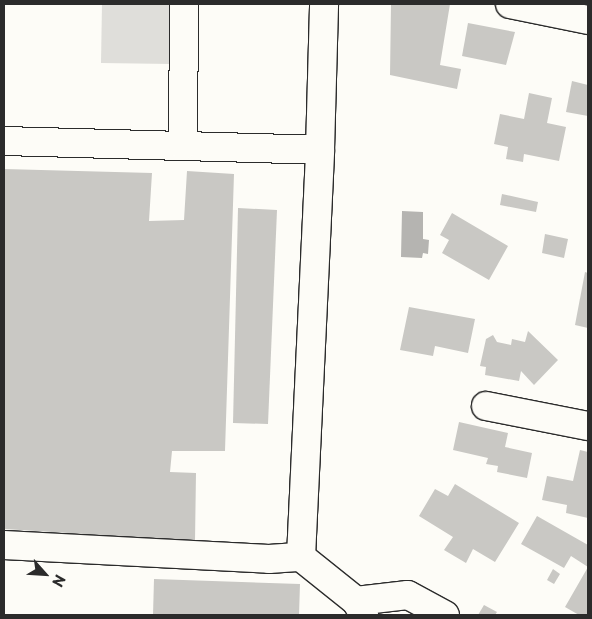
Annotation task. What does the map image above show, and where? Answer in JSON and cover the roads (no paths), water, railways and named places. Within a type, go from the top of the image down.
[{"type":"street","points":[[183,145],[184,4]]},
{"type":"street","points":[[301,557],[320,150],[324,4]]},
{"type":"street","points":[[510,4],[588,20]]},
{"type":"street","points":[[4,141],[320,150]]},
{"type":"street","points":[[486,406],[588,426]]},
{"type":"street","points":[[4,545],[269,559],[301,557],[360,608],[408,595],[445,615]]}]
